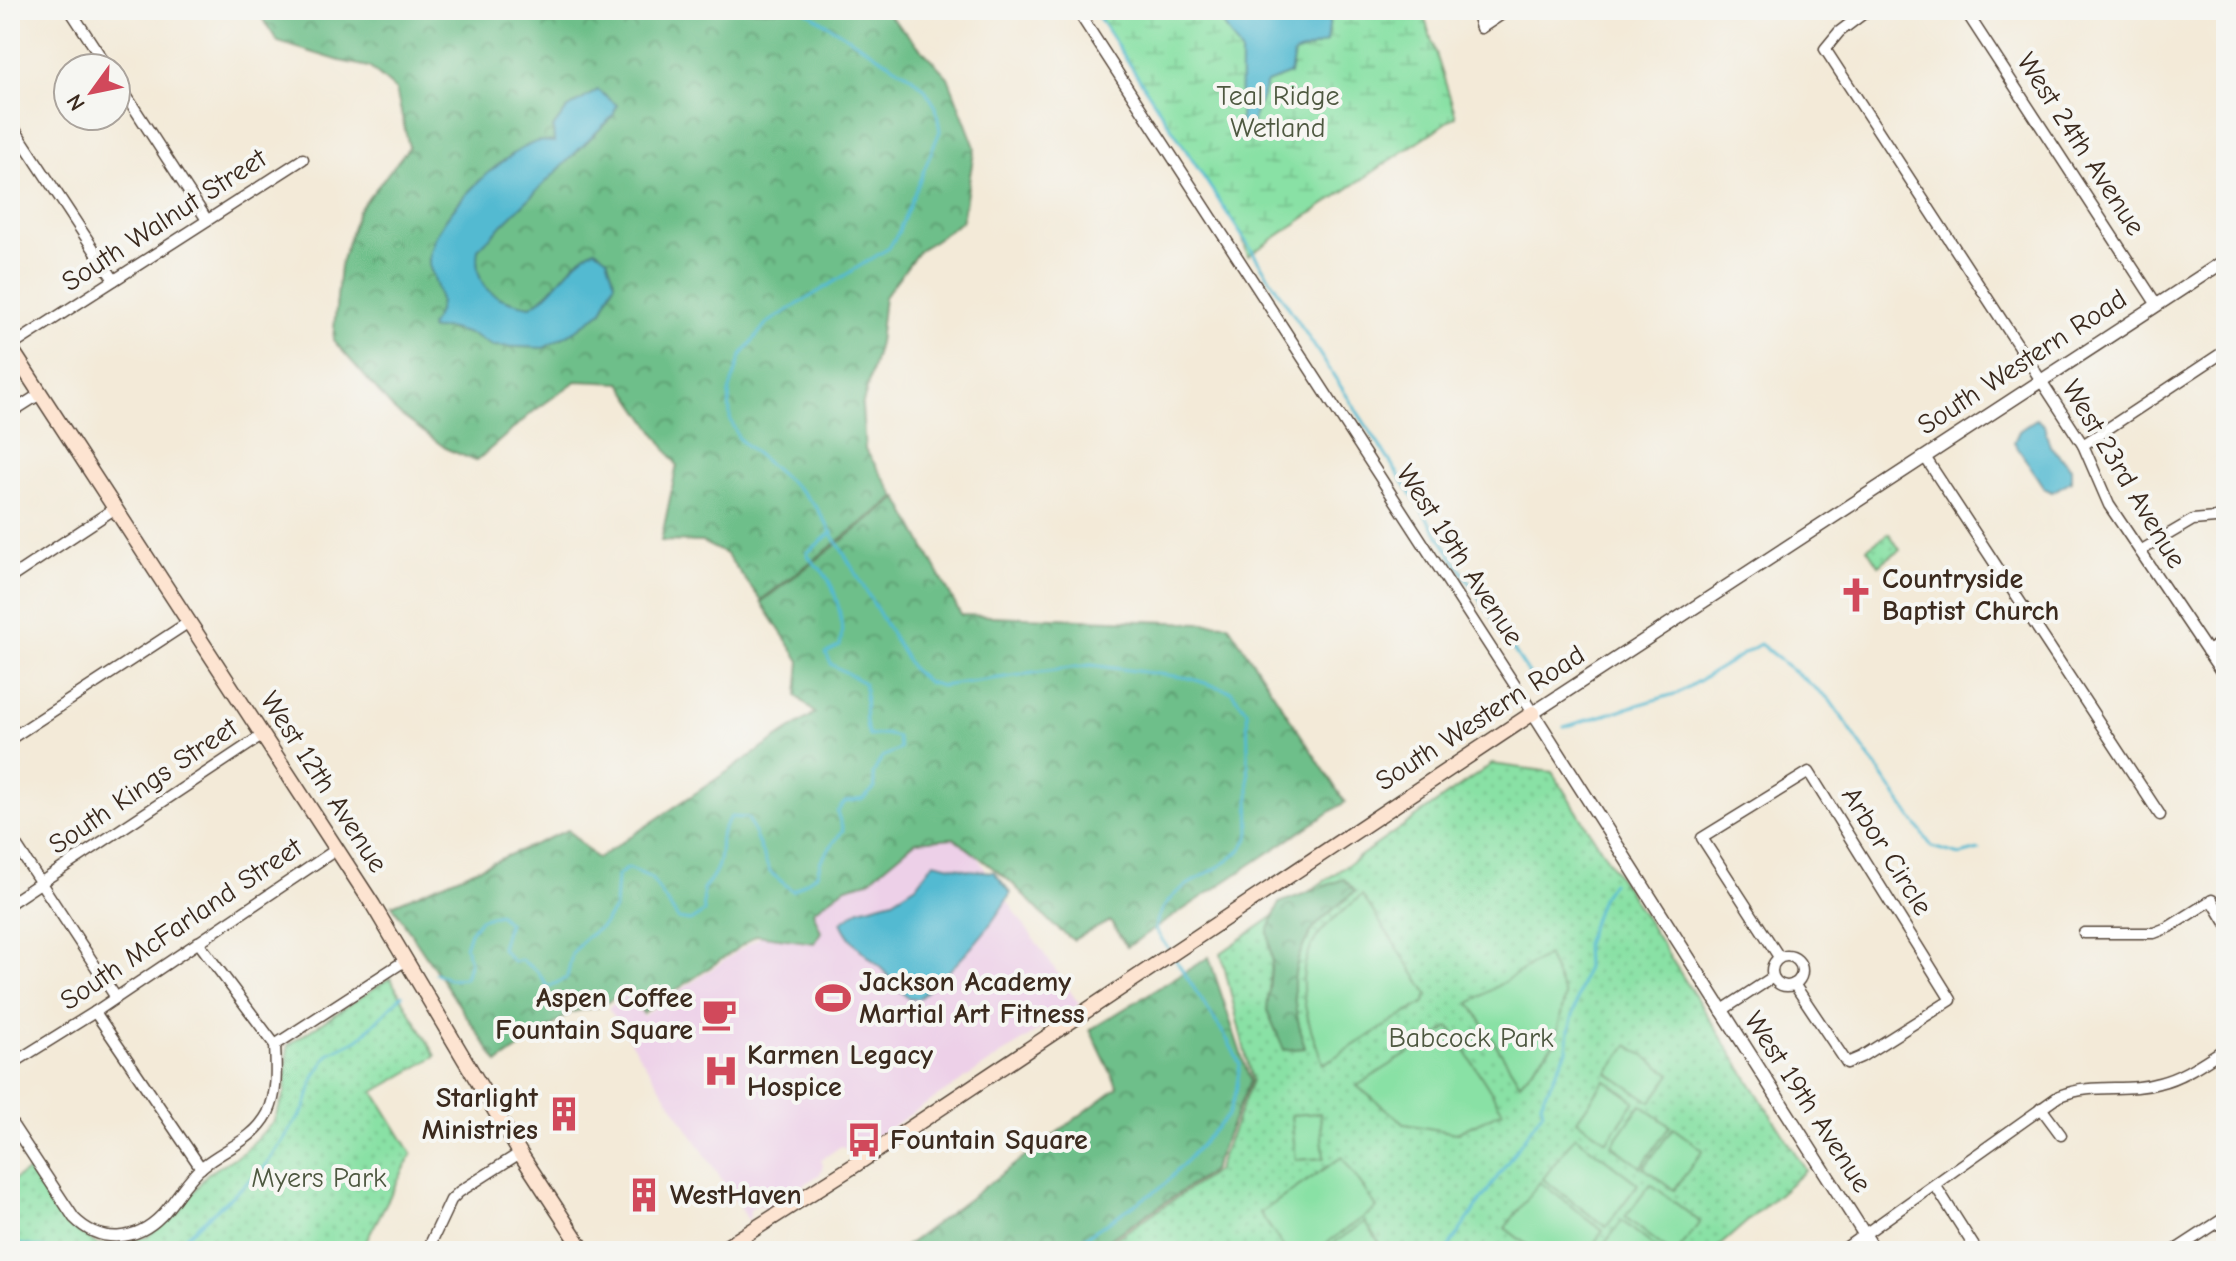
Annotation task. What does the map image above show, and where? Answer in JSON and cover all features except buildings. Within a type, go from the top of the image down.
[{"type":"main road","name":"West 12th Avenue","points":[[10,347],[337,849],[520,1153],[584,1251]]},
{"type":"main road","name":"South Western Road","points":[[720,1251],[1208,931],[1533,713]]},
{"type":"street","points":[[70,10],[98,52]]},
{"type":"street","name":"West 19th Avenue","points":[[1077,10],[1533,713],[1875,1251]]},
{"type":"street","points":[[1476,10],[1481,28],[1508,10]]},
{"type":"street","name":"West 23rd Avenue","points":[[1868,10],[1839,32],[1825,49],[2083,445],[2109,505],[2226,679]]},
{"type":"street","name":"West 24th Avenue","points":[[1965,10],[2157,305]]},
{"type":"street","points":[[132,105],[207,220]]},
{"type":"street","points":[[10,122],[114,280]]},
{"type":"street","name":"South Walnut Street","points":[[10,347],[303,159]]},
{"type":"street","name":"South Western Road","points":[[1533,713],[2226,260]]},
{"type":"street","points":[[2083,445],[2224,356]]},
{"type":"street","points":[[10,413],[40,394]]},
{"type":"street","points":[[1925,457],[2160,815]]},
{"type":"street","points":[[10,578],[114,509]]},
{"type":"street","points":[[2140,551],[2193,520],[2226,517]]},
{"type":"street","points":[[10,739],[189,622]]},
{"type":"street","points":[[2207,651],[2226,640]]},
{"type":"street","name":"South Kings Street","points":[[10,903],[263,735]]},
{"type":"street","name":"Arbor Circle","points":[[1779,957],[1702,838],[1809,772],[1951,1000],[1847,1063],[1794,984]]},
{"type":"street","points":[[10,836],[115,996]]},
{"type":"street","name":"South McFarland Street","points":[[10,1065],[95,1012],[337,849]]},
{"type":"street","points":[[2084,933],[2154,933],[2212,900],[2226,923]]},
{"type":"street","points":[[10,1121],[74,1218],[85,1229],[98,1235],[122,1236],[144,1228],[159,1218],[201,1168],[247,1139],[267,1115],[275,1094],[275,1045],[198,942]]},
{"type":"street","points":[[1779,957],[1793,957],[1800,963],[1801,977],[1794,984],[1784,986],[1773,977],[1773,964],[1779,957]]},
{"type":"street","points":[[275,1045],[406,960]]},
{"type":"street","points":[[1721,1011],[1773,977]]},
{"type":"street","points":[[95,1012],[201,1168]]},
{"type":"street","points":[[1841,1251],[2059,1096],[2077,1089],[2157,1084],[2186,1073],[2226,1048]]},
{"type":"street","points":[[2041,1108],[2061,1135]]},
{"type":"street","points":[[427,1251],[451,1200],[520,1153]]},
{"type":"street","points":[[1935,1185],[1977,1251]]},
{"type":"street","points":[[2174,1251],[2226,1217]]},
{"type":"shaded area","name":"Fountain Square","points":[[950,818],[1079,1004],[856,1150],[851,1152],[841,1146],[821,1160],[820,1174],[771,1206],[766,1208],[758,1204],[750,1209],[749,1221],[608,1008],[627,994],[643,1016],[744,947]]},
{"type":"green space","points":[[257,10],[884,10],[948,77],[975,147],[962,221],[919,251],[884,297],[879,343],[862,407],[865,449],[896,497],[761,600],[726,554],[702,542],[661,541],[677,465],[621,383],[576,381],[534,411],[476,461],[447,449],[395,411],[333,340],[340,266],[358,211],[409,147],[396,90],[369,67],[278,42]]},
{"type":"green space","name":"Teal Ridge Wetland","points":[[1097,10],[1422,10],[1456,116],[1248,256],[1242,236],[1103,24]]},
{"type":"green space","points":[[898,498],[961,615],[1228,624],[1345,802],[1127,947],[1110,921],[1073,940],[1053,925],[1011,882],[954,838],[916,841],[868,881],[846,887],[813,911],[821,932],[814,943],[757,935],[643,1013],[627,990],[601,1006],[572,1012],[498,1063],[392,905],[568,830],[597,859],[815,713],[797,696],[800,661],[761,602]]},
{"type":"green space","points":[[1889,533],[1900,550],[1878,565],[1867,548]]},
{"type":"green space","name":"Babcock Park","points":[[1492,764],[1552,772],[1806,1170],[1717,1251],[1097,1251],[1216,1171],[1252,1081],[1221,953]]},
{"type":"green space","points":[[1344,879],[1355,891],[1314,928],[1297,963],[1295,1004],[1305,1048],[1284,1050],[1267,1010],[1272,959],[1268,932],[1279,903]]},
{"type":"green space","points":[[1362,895],[1428,994],[1425,1002],[1323,1064],[1304,998],[1305,965],[1320,933]]},
{"type":"green space","points":[[1547,955],[1565,996],[1555,1042],[1520,1083],[1470,1003]]},
{"type":"green space","points":[[1209,957],[1250,1081],[1212,1171],[1092,1251],[899,1251],[1118,1087],[1090,1030]]},
{"type":"green space","name":"Myers Park","points":[[390,978],[436,1056],[374,1092],[412,1154],[361,1251],[10,1251],[10,1182],[28,1171],[69,1225],[98,1245],[146,1237],[177,1214],[207,1174],[244,1152],[274,1121],[285,1092],[288,1045]]},
{"type":"green space","points":[[1450,1027],[1503,1111],[1456,1133],[1405,1124],[1357,1086]]},
{"type":"green space","points":[[1628,1045],[1671,1074],[1651,1102],[1608,1073]]},
{"type":"green space","points":[[1605,1080],[1635,1101],[1607,1141],[1577,1120]]},
{"type":"green space","points":[[1641,1105],[1670,1126],[1641,1167],[1612,1145]]},
{"type":"green space","points":[[1320,1113],[1324,1158],[1296,1160],[1291,1115]]},
{"type":"green space","points":[[1673,1128],[1703,1150],[1674,1190],[1644,1168]]},
{"type":"green space","points":[[1575,1136],[1638,1184],[1606,1227],[1543,1179]]},
{"type":"green space","points":[[1342,1157],[1377,1208],[1315,1251],[1286,1251],[1260,1213]]},
{"type":"green space","points":[[1540,1182],[1603,1231],[1588,1251],[1535,1251],[1505,1228]]},
{"type":"green space","points":[[1651,1184],[1700,1222],[1678,1251],[1669,1251],[1625,1217]]},
{"type":"green space","points":[[1622,1221],[1660,1251],[1599,1251]]},
{"type":"green space","points":[[1365,1222],[1385,1251],[1322,1251]]},
{"type":"water","points":[[1214,10],[1331,10],[1327,42],[1294,54],[1290,74],[1267,83],[1247,136],[1240,140],[1241,52]]},
{"type":"water","points":[[598,90],[617,105],[613,116],[478,249],[477,263],[479,275],[489,291],[507,300],[531,306],[549,292],[577,261],[595,249],[607,258],[615,282],[602,311],[544,348],[492,346],[473,335],[447,328],[431,330],[440,302],[429,264],[431,247],[452,210],[504,160],[536,142],[554,142],[553,128],[567,109]]},
{"type":"water","points":[[2036,419],[2044,425],[2050,446],[2071,468],[2071,481],[2052,492],[2044,488],[2014,442],[2019,431]]},
{"type":"water","points":[[934,862],[994,872],[1011,893],[992,922],[957,963],[918,999],[909,999],[854,943],[841,922],[860,909],[893,900],[918,884]]},
{"type":"waterway","points":[[804,10],[910,76],[924,88],[936,107],[940,131],[889,248],[766,324],[741,356],[729,392],[730,418],[739,439],[817,508],[912,669],[927,682],[941,686],[1091,665],[1189,678],[1231,691],[1247,711],[1250,833],[1231,859],[1186,886],[1162,911],[1155,929],[1169,950]]},
{"type":"waterway","points":[[1094,10],[1539,689]]},
{"type":"waterway","points":[[436,973],[448,979],[465,978],[470,961],[465,947],[470,932],[480,919],[499,914],[508,923],[501,948],[513,962],[521,960],[537,971],[548,987],[567,978],[572,954],[584,939],[602,926],[615,908],[617,876],[628,868],[651,878],[678,919],[690,921],[704,912],[703,889],[717,869],[722,833],[731,817],[748,818],[770,872],[793,891],[817,874],[821,860],[843,830],[837,812],[845,802],[863,799],[875,788],[873,774],[882,757],[900,749],[897,737],[885,734],[869,736],[864,683],[831,664],[826,653],[840,646],[839,608],[828,579],[807,553],[832,532]]},
{"type":"waterway","points":[[1564,727],[1678,693],[1760,644],[1829,699],[1932,847],[1960,855],[1979,850]]},
{"type":"waterway","points":[[1446,1251],[1543,1111],[1541,1103],[1567,1050],[1569,1030],[1586,967],[1585,944],[1601,898],[1612,882]]},
{"type":"waterway","points":[[1064,1251],[1163,1186],[1228,1115],[1236,1092],[1240,1064],[1175,959]]},
{"type":"waterway","points":[[166,1251],[264,1168],[305,1108],[315,1075],[330,1053],[359,1039],[402,995]]},
{"type":"waterway","points":[[936,1251],[971,1243],[1013,1251]]},
{"type":"waterway","points":[[10,1247],[18,1244],[60,1251]]},
{"type":"place","name":"Countryside Baptist Church","points":[[1856,595]]},
{"type":"place","name":"Jackson Academy Martial Art Fitness","points":[[833,998]]},
{"type":"place","name":"Aspen Coffee Fountain Square","points":[[719,1014]]},
{"type":"place","name":"Karmen Legacy Hospice","points":[[721,1071]]},
{"type":"place","name":"Starlight Ministries","points":[[564,1114]]},
{"type":"place","name":"Fountain Square","points":[[864,1140]]},
{"type":"place","name":"WestHaven","points":[[644,1195]]}]
